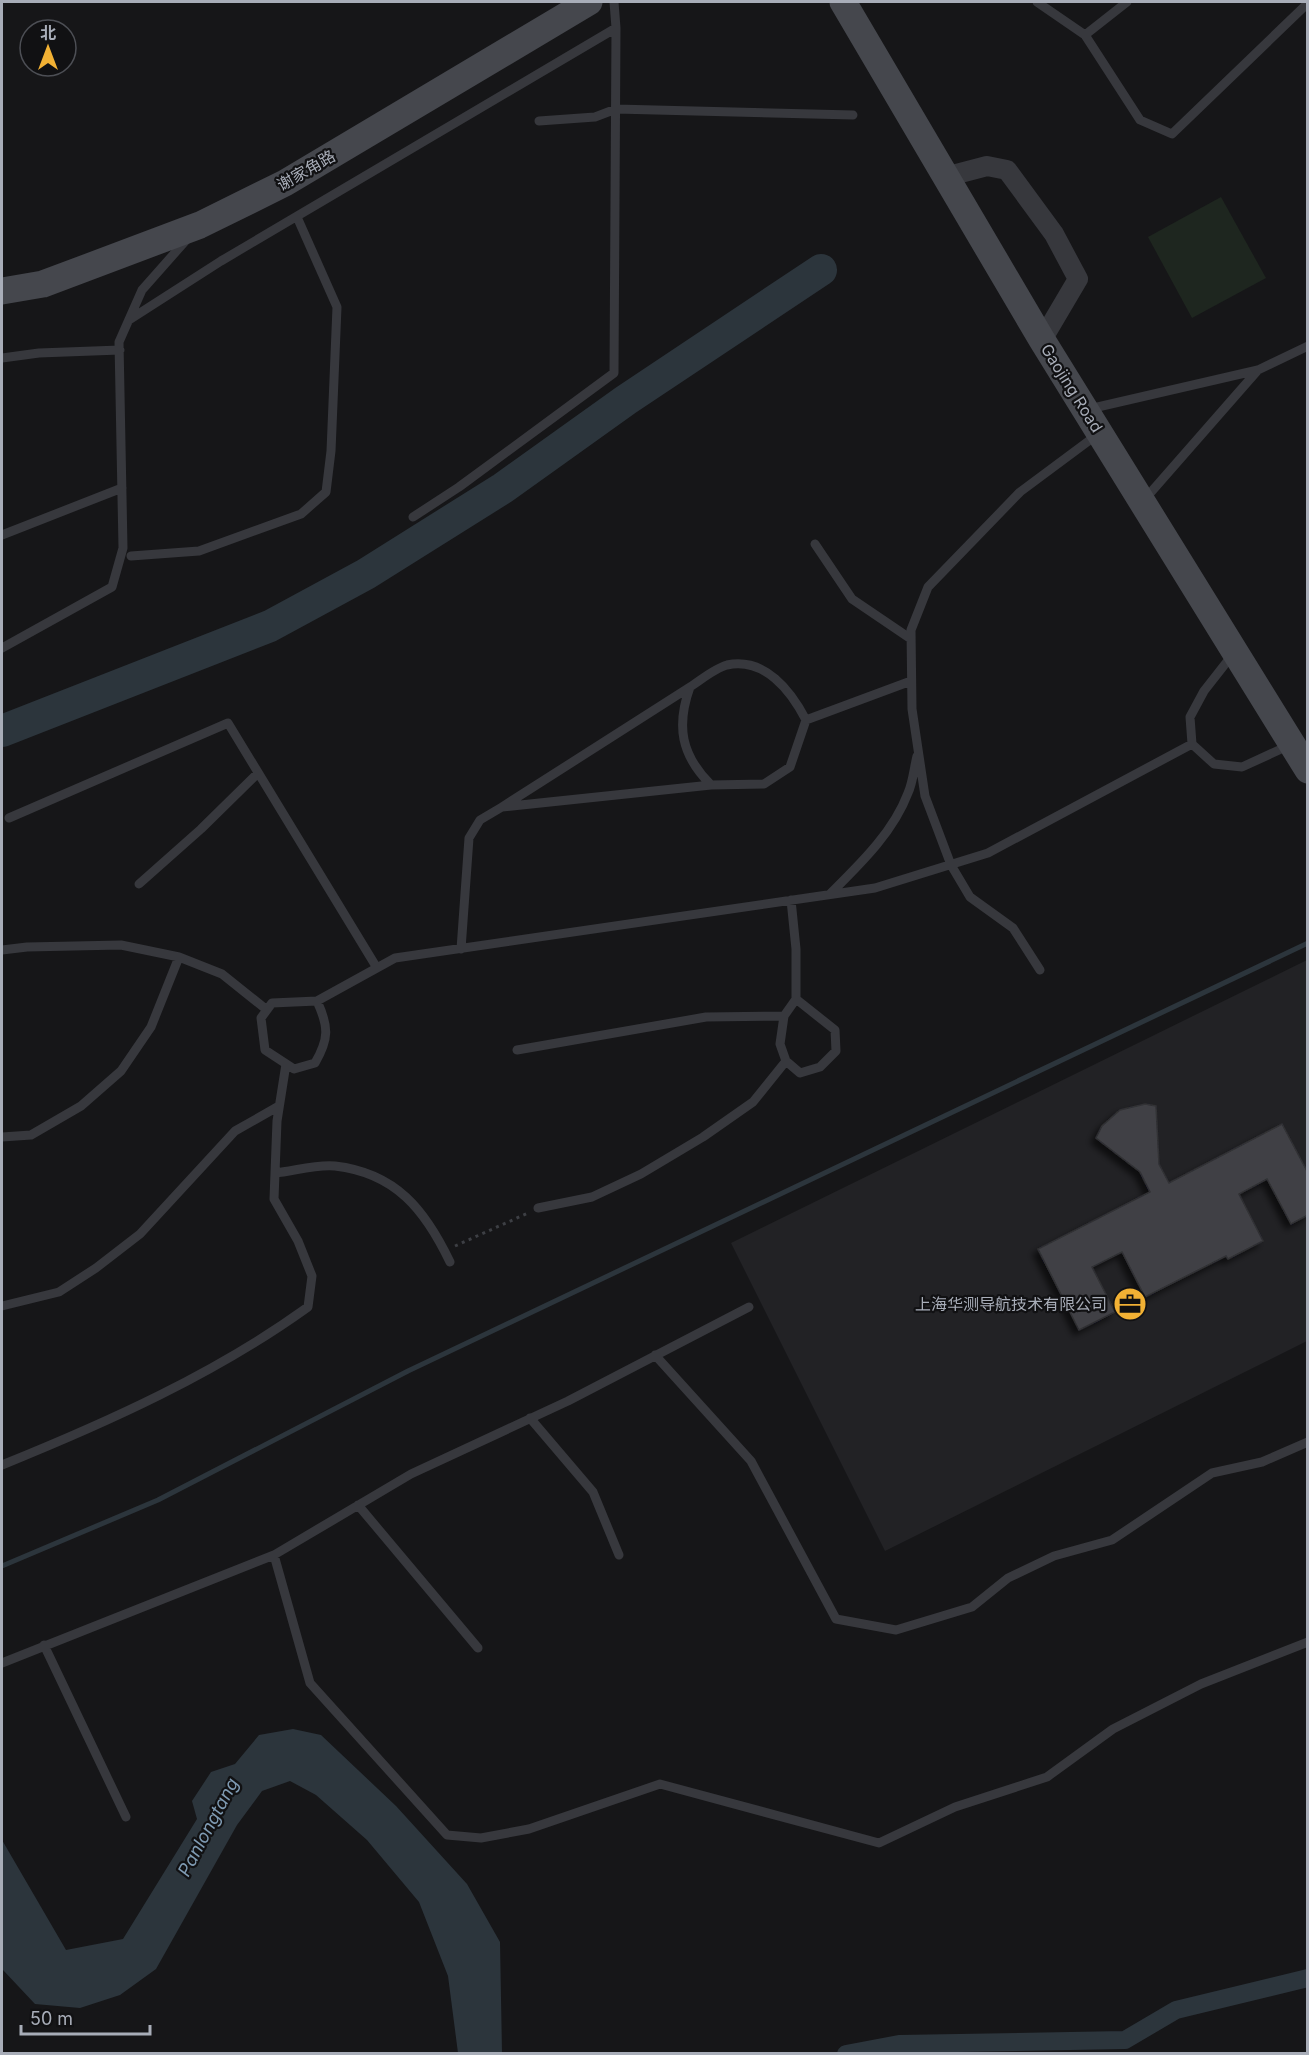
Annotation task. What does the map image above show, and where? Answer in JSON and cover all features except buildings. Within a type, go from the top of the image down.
[{"type":"main road","name":"谢家角路","points":[[2,291],[43,284],[200,225],[285,183],[589,2]]},
{"type":"main road","name":"Gaojing Road","points":[[843,2],[1042,340],[1308,770]]},
{"type":"street","points":[[945,177],[987,166],[1007,170],[1054,234],[1078,279],[1042,340]]},
{"type":"lane","points":[[413,518],[614,373],[616,28],[614,2]]},
{"type":"lane","points":[[1037,2],[1085,35],[1140,120],[1172,134],[1308,3]]},
{"type":"lane","points":[[1085,35],[1127,2]]},
{"type":"lane","points":[[129,320],[297,217],[616,28]]},
{"type":"lane","points":[[539,121],[595,117],[616,109],[853,115]]},
{"type":"lane","points":[[131,556],[199,551],[301,514],[326,492],[331,452],[337,307],[297,217]]},
{"type":"lane","points":[[2,648],[112,587],[123,548],[119,342],[142,290],[200,225]]},
{"type":"lane","points":[[1041,970],[1013,928],[970,897],[951,865],[925,796],[912,709],[910,630],[928,586],[1093,421],[1258,370],[1308,346]]},
{"type":"lane","points":[[2,358],[39,352],[120,350]]},
{"type":"lane","points":[[1143,501],[1258,370]]},
{"type":"lane","points":[[2,535],[122,488]]},
{"type":"lane","points":[[815,544],[852,599],[911,639]]},
{"type":"lane","points":[[1235,652],[1204,691],[1190,717],[1192,744],[1214,764],[1242,767],[1292,745]]},
{"type":"lane","points":[[461,949],[469,838],[480,820],[726,665],[750,664],[776,678],[794,696],[806,720],[790,767],[764,784],[711,785],[502,807]]},
{"type":"lane","points":[[806,720],[911,681]]},
{"type":"lane","points":[[690,687],[682,710],[684,738],[694,768],[711,785]]},
{"type":"lane","points":[[9,818],[228,723],[377,969]]},
{"type":"lane","points":[[317,1001],[324,1015],[327,1042],[315,1063],[294,1069],[265,1050],[261,1018],[272,1003],[317,1001],[395,958],[875,888],[988,854],[1192,744]]},
{"type":"lane","points":[[830,894],[870,854],[891,823],[908,794],[918,751]]},
{"type":"lane","points":[[139,884],[201,829],[258,773]]},
{"type":"lane","points":[[791,900],[796,949],[796,999],[784,1016],[780,1044],[786,1061],[800,1073],[820,1067],[836,1051],[835,1030],[796,999]]},
{"type":"lane","points":[[2,950],[27,947],[121,945],[179,957],[222,974],[267,1010]]},
{"type":"lane","points":[[2,1137],[31,1134],[81,1106],[121,1071],[151,1027],[179,957]]},
{"type":"lane","points":[[517,1050],[706,1017],[784,1016]]},
{"type":"lane","points":[[538,1209],[592,1197],[667,1158],[753,1102],[786,1061]]},
{"type":"lane","points":[[2,1465],[89,1430],[250,1348],[308,1307],[312,1276],[298,1241],[274,1199],[279,1106],[286,1064]]},
{"type":"lane","points":[[2,1306],[59,1292],[96,1268],[140,1234],[235,1131],[279,1106]]},
{"type":"lane","points":[[275,1173],[333,1166],[375,1174],[406,1195],[432,1225],[450,1262]]},
{"type":"lane","points":[[2,1662],[274,1555],[411,1474],[530,1418],[748,1306]]},
{"type":"lane","points":[[655,1355],[751,1461],[836,1619],[897,1630],[972,1607],[1008,1578],[1054,1556],[1112,1540],[1212,1473],[1262,1462],[1308,1442]]},
{"type":"lane","points":[[530,1418],[593,1492],[619,1555]]},
{"type":"lane","points":[[358,1505],[478,1648]]},
{"type":"lane","points":[[274,1555],[310,1683],[447,1835],[481,1838],[529,1829],[660,1784],[879,1843],[955,1807],[1047,1777],[1113,1729],[1201,1684],[1308,1642]]},
{"type":"lane","points":[[44,1645],[126,1817]]},
{"type":"path","points":[[445,1251],[538,1209]]},
{"type":"shaded area","points":[[1221,197],[1266,278],[1192,318],[1148,237]]},
{"type":"shaded area","points":[[1307,960],[1307,1341],[885,1551],[731,1243]]},
{"type":"water","name":"Panlongtang","points":[[293,1729],[321,1735],[396,1806],[467,1884],[500,1942],[502,2053],[458,2053],[448,1976],[419,1902],[367,1840],[316,1795],[290,1781],[262,1791],[237,1825],[156,1969],[120,1995],[80,2008],[35,2004],[3,1970],[2,1840],[66,1950],[123,1939],[197,1819],[192,1801],[211,1772],[235,1764],[259,1735]]},
{"type":"waterway","points":[[2,731],[270,626],[366,574],[503,488],[626,400],[821,270]]},
{"type":"waterway","points":[[2,1566],[158,1500],[408,1371],[1308,943]]},
{"type":"waterway","points":[[846,2054],[899,2044],[1125,2040],[1176,2010],[1308,1978]]},
{"type":"place","name":"上海华测导航技术有限公司","points":[[1130,1304]]}]
